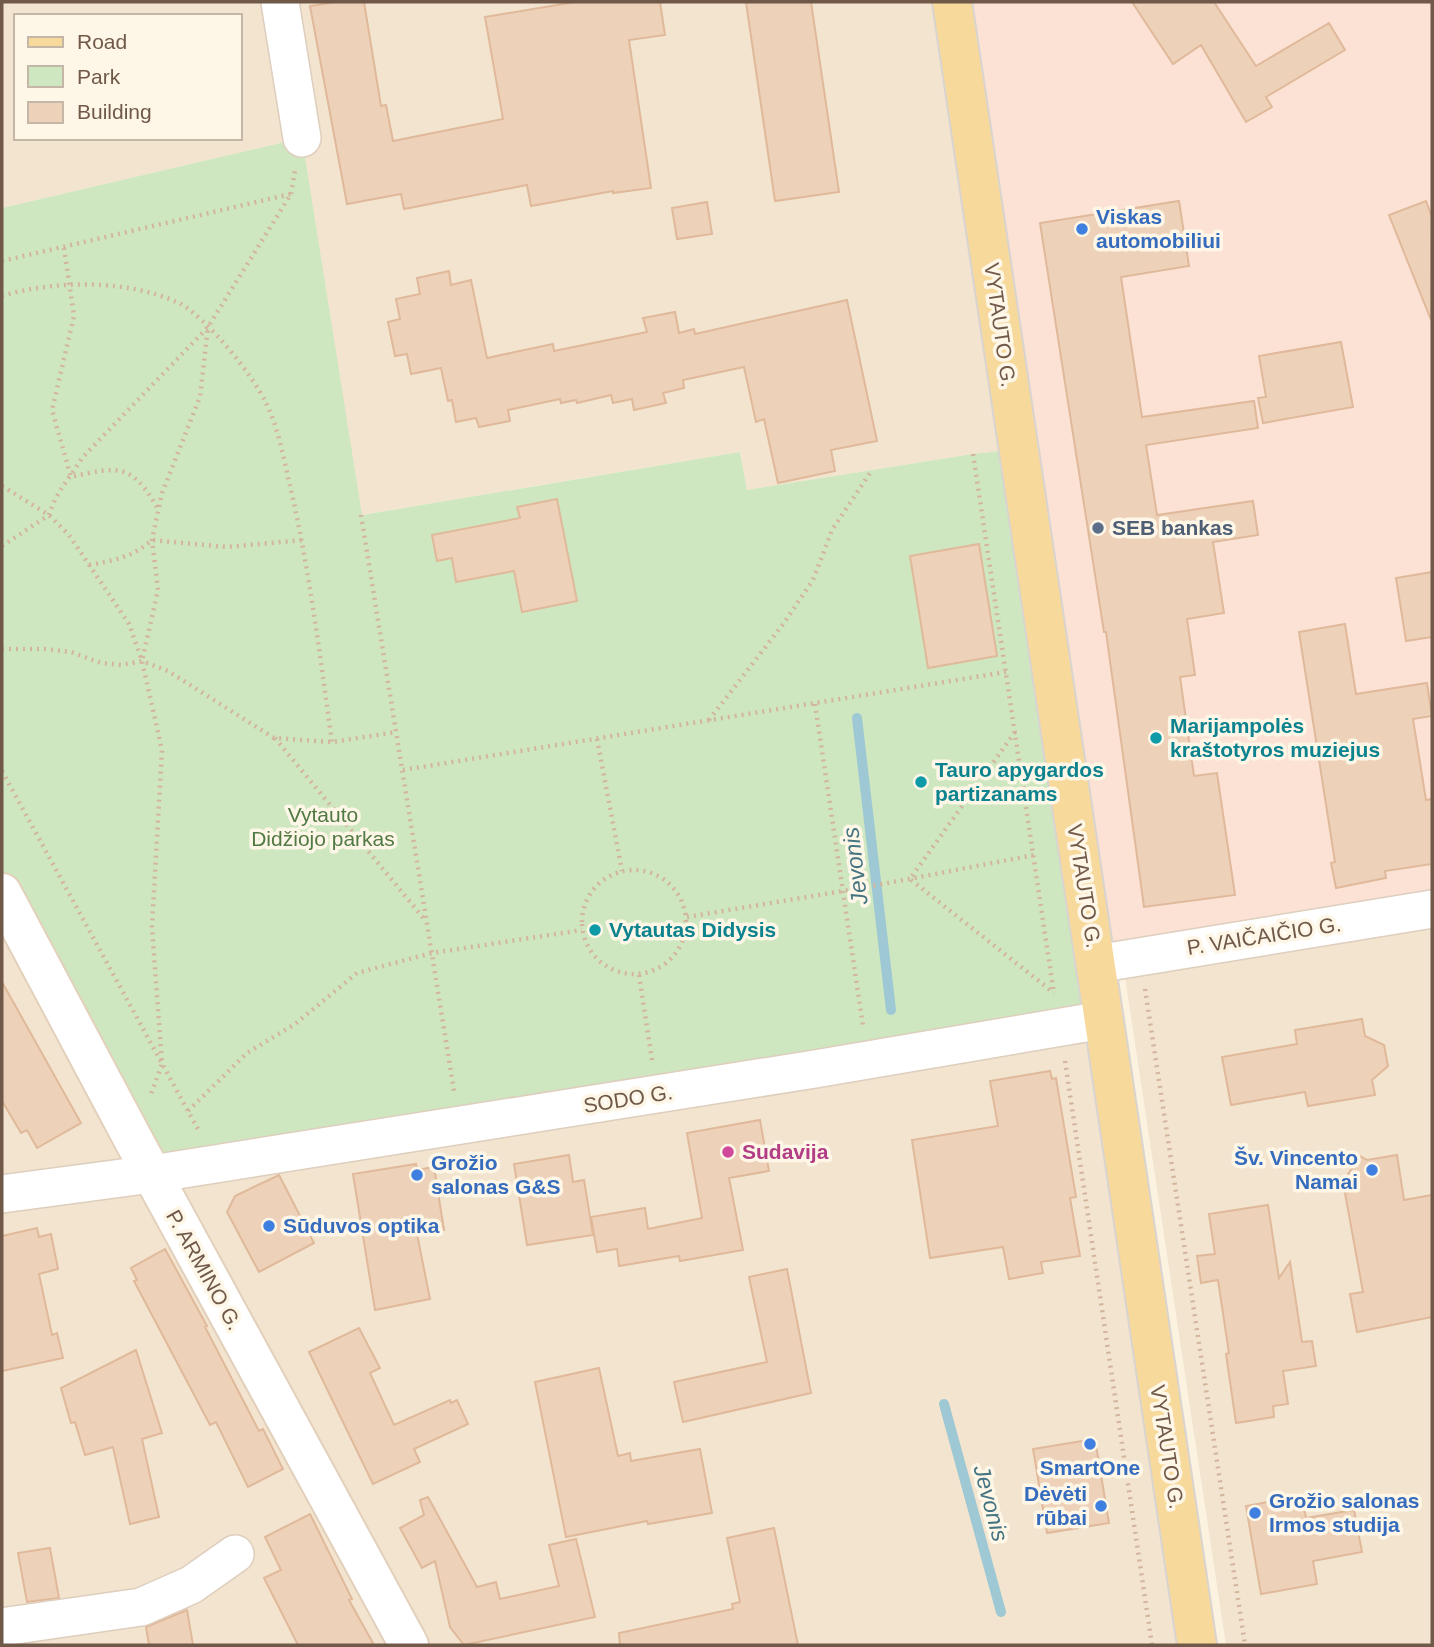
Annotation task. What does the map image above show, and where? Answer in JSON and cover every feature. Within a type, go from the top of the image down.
[{"type":"main road","name":"VYTAUTO G.","points":[[952,2],[1197,1645]]},
{"type":"main road","name":"P. ARMINO G.","points":[[2,894],[409,1645]]},
{"type":"street","points":[[280,2],[302,138]]},
{"type":"street","name":"P. VAIČAIČIO G.","points":[[1096,964],[1432,909]]},
{"type":"street","name":"SODO G.","points":[[2,1194],[152,1174],[815,1069],[1103,1020]]},
{"type":"street","points":[[2,1627],[141,1606],[191,1585],[235,1554]]},
{"type":"path","points":[[2,261],[291,194],[208,327],[82,458],[71,477],[55,495],[49,515],[2,546]]},
{"type":"path","points":[[64,248],[74,316],[52,410],[71,477]]},
{"type":"path","points":[[2,296],[29,288],[70,284],[133,288],[181,304],[208,327],[240,362],[266,403],[284,458],[303,540],[332,742]]},
{"type":"path","points":[[142,662],[158,590],[152,540],[162,493],[200,397],[208,327]]},
{"type":"path","points":[[973,454],[1055,994]]},
{"type":"path","points":[[71,477],[106,469],[131,474],[149,492],[159,510]]},
{"type":"path","points":[[708,721],[784,624],[813,580],[831,530],[872,470]]},
{"type":"path","points":[[2,486],[49,515],[69,535],[129,624],[142,662],[162,750],[152,927],[162,1065]]},
{"type":"path","points":[[361,515],[455,1096]]},
{"type":"path","points":[[89,565],[119,560],[152,540],[227,547],[303,540]]},
{"type":"path","points":[[2,649],[71,652],[101,663],[121,665],[142,662],[168,671],[274,738],[427,923]]},
{"type":"path","points":[[402,770],[1006,673]]},
{"type":"path","points":[[815,704],[864,1034]]},
{"type":"path","points":[[274,738],[332,742],[397,732]]},
{"type":"path","points":[[910,879],[1015,732]]},
{"type":"path","points":[[597,739],[622,871]]},
{"type":"path","points":[[2,771],[201,1134]]},
{"type":"path","points":[[687,917],[867,887],[1034,855]]},
{"type":"path","points":[[622,871],[644,871],[665,880],[680,896],[687,917],[684,938],[675,956],[659,969],[639,975],[619,972],[601,963],[589,949],[582,930],[583,911],[591,893],[604,879],[622,871]]},
{"type":"path","points":[[910,879],[1055,994]]},
{"type":"path","points":[[188,1111],[247,1053],[295,1024],[357,973],[432,953],[582,930]]},
{"type":"path","points":[[1140,957],[1245,1645]]},
{"type":"path","points":[[639,975],[653,1065]]},
{"type":"path","points":[[1046,1001],[1055,994]]},
{"type":"path","points":[[1065,1061],[1152,1645]]},
{"type":"shaded area","points":[[2,2],[952,2],[1019,449],[747,490],[740,452],[361,515],[302,138],[2,208]]},
{"type":"shaded area","points":[[952,2],[1432,2],[1432,909],[1096,964]]},
{"type":"shaded area","points":[[2,893],[1103,1020],[1197,1645],[2,1645]]},
{"type":"shaded area","points":[[1432,909],[1432,1645],[1226,1645],[1125,977]]},
{"type":"green space","name":"Vytauto Didžiojo parkas","points":[[302,138],[362,515],[740,452],[747,490],[1019,449],[1103,1020],[152,1174],[2,893],[2,208]]},
{"type":"building","points":[[364,2],[381,106],[386,105],[393,141],[503,119],[485,17],[575,2],[660,2],[665,35],[629,40],[651,188],[613,191],[531,206],[527,185],[404,209],[401,194],[347,204],[310,6]]},
{"type":"building","points":[[746,2],[811,2],[839,192],[775,201]]},
{"type":"building","points":[[1132,2],[1214,2],[1256,66],[1329,23],[1345,50],[1266,97],[1272,107],[1246,122],[1201,45],[1173,64]]},
{"type":"building","points":[[1179,201],[1189,266],[1121,277],[1142,417],[1254,401],[1258,428],[1146,445],[1157,515],[1253,501],[1258,535],[1213,542],[1224,613],[1187,619],[1195,675],[1180,677],[1194,776],[1217,773],[1235,895],[1144,907],[1106,632],[1040,223]]},
{"type":"building","points":[[1426,201],[1432,217],[1431,320],[1389,215]]},
{"type":"building","points":[[707,202],[712,234],[677,239],[672,208]]},
{"type":"building","points":[[449,271],[451,285],[471,280],[487,358],[553,344],[554,351],[647,332],[643,318],[675,312],[679,333],[694,329],[695,334],[847,300],[877,441],[831,450],[835,471],[778,483],[764,419],[756,422],[744,367],[683,380],[684,388],[663,393],[666,403],[634,410],[632,399],[613,403],[611,395],[577,403],[576,400],[561,403],[560,399],[508,410],[510,421],[479,427],[476,418],[456,422],[441,368],[411,374],[407,354],[395,356],[388,322],[400,319],[396,299],[420,294],[417,278]]},
{"type":"building","points":[[1341,342],[1353,407],[1263,423],[1258,398],[1266,397],[1259,356]]},
{"type":"building","points":[[557,499],[577,601],[522,612],[514,571],[456,582],[452,558],[437,561],[432,535],[520,518],[517,507]]},
{"type":"building","points":[[979,544],[997,656],[928,668],[910,556]]},
{"type":"building","points":[[1432,572],[1432,637],[1406,641],[1396,578]]},
{"type":"building","points":[[1345,624],[1356,694],[1427,683],[1432,716],[1413,719],[1426,800],[1432,799],[1432,864],[1385,871],[1386,878],[1336,888],[1331,863],[1335,862],[1299,632]]},
{"type":"building","points":[[2,982],[81,1123],[37,1148],[27,1130],[21,1133],[2,1101]]},
{"type":"building","points":[[1362,1019],[1365,1036],[1384,1045],[1388,1066],[1372,1080],[1375,1095],[1308,1106],[1305,1092],[1231,1105],[1222,1057],[1297,1044],[1295,1030]]},
{"type":"building","points":[[1050,1071],[1052,1079],[1056,1078],[1076,1197],[1070,1198],[1080,1256],[1041,1262],[1043,1273],[1009,1279],[1003,1247],[930,1258],[912,1140],[998,1126],[990,1081]]},
{"type":"building","points":[[760,1120],[769,1171],[729,1178],[743,1250],[680,1261],[679,1256],[619,1266],[617,1249],[597,1252],[591,1217],[645,1208],[648,1229],[702,1218],[687,1133]]},
{"type":"building","points":[[569,1155],[573,1182],[584,1180],[593,1235],[527,1245],[514,1164]]},
{"type":"building","points":[[1397,1155],[1404,1200],[1432,1195],[1432,1317],[1357,1332],[1350,1294],[1363,1292],[1343,1182],[1360,1156],[1367,1160]]},
{"type":"building","points":[[416,1164],[417,1170],[434,1167],[444,1230],[417,1234],[430,1299],[375,1310],[353,1174]]},
{"type":"building","points":[[279,1175],[314,1243],[259,1272],[227,1212],[235,1196]]},
{"type":"building","points":[[1268,1205],[1279,1278],[1290,1262],[1302,1342],[1312,1341],[1316,1366],[1283,1371],[1288,1404],[1273,1406],[1274,1417],[1236,1423],[1218,1280],[1201,1283],[1197,1256],[1215,1254],[1209,1214]]},
{"type":"building","points":[[37,1228],[39,1237],[51,1234],[58,1269],[39,1274],[52,1335],[57,1333],[63,1358],[2,1371],[2,1236]]},
{"type":"building","points":[[165,1249],[259,1431],[263,1429],[283,1469],[248,1487],[216,1422],[210,1425],[134,1281],[137,1280],[131,1268]]},
{"type":"building","points":[[787,1269],[811,1393],[683,1422],[674,1382],[767,1362],[749,1277]]},
{"type":"building","points":[[359,1328],[380,1368],[370,1373],[394,1425],[450,1400],[451,1403],[457,1400],[468,1424],[414,1449],[420,1462],[373,1484],[309,1352]]},
{"type":"building","points":[[136,1350],[162,1433],[142,1439],[159,1517],[130,1524],[113,1447],[85,1455],[75,1422],[71,1423],[61,1388]]},
{"type":"building","points":[[599,1368],[618,1456],[630,1453],[631,1461],[700,1449],[712,1513],[648,1524],[647,1521],[566,1537],[535,1382]]},
{"type":"building","points":[[1095,1439],[1109,1523],[1047,1533],[1033,1449]]},
{"type":"building","points":[[1302,1496],[1306,1518],[1354,1510],[1362,1552],[1313,1561],[1317,1584],[1261,1594],[1246,1506]]},
{"type":"building","points":[[428,1497],[477,1587],[496,1582],[500,1599],[559,1586],[549,1545],[576,1539],[595,1617],[464,1645],[450,1627],[435,1561],[422,1568],[400,1528],[424,1515],[420,1500]]},
{"type":"building","points":[[310,1514],[352,1599],[349,1600],[374,1645],[298,1645],[264,1578],[281,1570],[265,1537]]},
{"type":"building","points":[[774,1528],[798,1645],[620,1645],[619,1633],[733,1609],[732,1604],[740,1602],[727,1538]]},
{"type":"building","points":[[50,1548],[59,1598],[27,1602],[18,1553]]},
{"type":"building","points":[[187,1610],[193,1645],[149,1645],[146,1627]]},
{"type":"waterway","name":"Jevonis","points":[[857,718],[891,1010]]},
{"type":"waterway","name":"Jevonis","points":[[944,1404],[1001,1612]]},
{"type":"place","name":"Viskas automobiliui","points":[[1082,229]]},
{"type":"place","name":"SEB bankas","points":[[1098,528]]},
{"type":"place","name":"Marijampolės kraštotyros muziejus","points":[[1156,738]]},
{"type":"place","name":"Tauro apygardos partizanams","points":[[921,782]]},
{"type":"place","name":"Vytautas Didysis","points":[[595,930]]},
{"type":"place","name":"Sudavija","points":[[728,1152]]},
{"type":"place","name":"Šv. Vincento Namai","points":[[1372,1170]]},
{"type":"place","name":"Grožio salonas G&S","points":[[417,1175]]},
{"type":"place","name":"Sūduvos optika","points":[[269,1226]]},
{"type":"place","name":"SmartOne","points":[[1090,1444]]},
{"type":"place","name":"Dėvėti rūbai","points":[[1101,1506]]},
{"type":"place","name":"Grožio salonas Irmos studija","points":[[1255,1513]]}]
